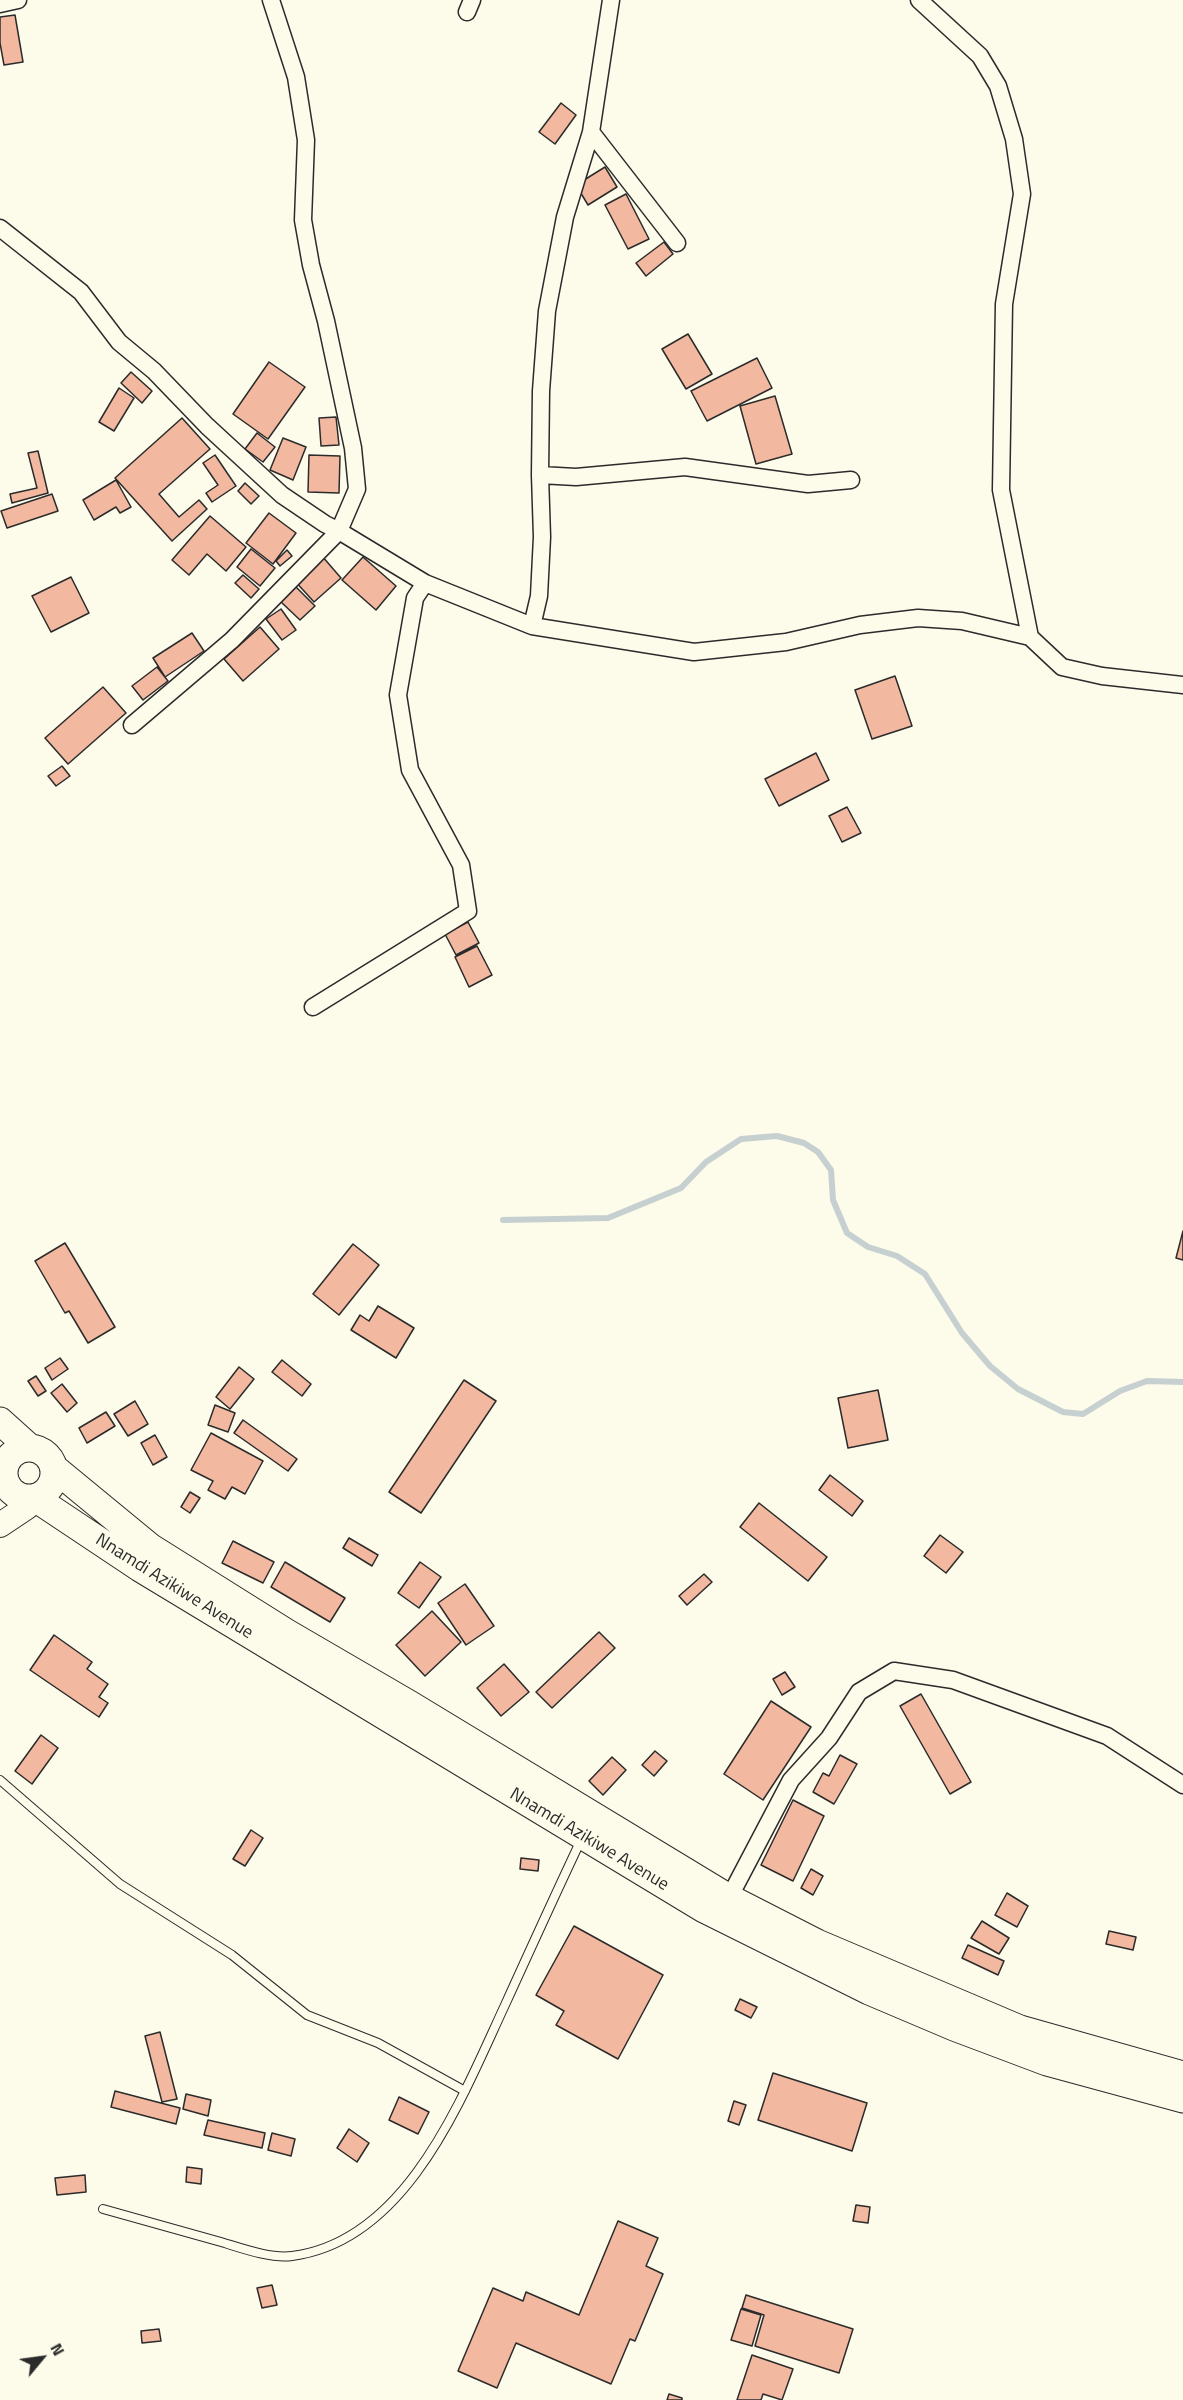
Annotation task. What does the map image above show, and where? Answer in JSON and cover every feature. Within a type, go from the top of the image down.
[{"type":"main road","points":[[0,1420],[30,1448],[43,1452],[54,1468],[52,1484],[48,1491],[33,1499],[27,1507],[0,1524]]},
{"type":"main road","points":[[30,1448],[13,1454],[2,1474],[9,1489],[19,1497],[33,1499]]},
{"type":"main road","name":"Nnamdi Azikiwe Avenue","points":[[54,1468],[150,1547],[287,1634],[419,1710],[729,1898],[817,1943],[1020,2029],[1183,2075]]},
{"type":"main road","name":"Nnamdi Azikiwe Avenue","points":[[33,1499],[140,1568],[582,1837],[714,1914],[879,1996],[954,2027],[1047,2062],[1183,2098]]},
{"type":"street","points":[[0,4],[18,0]]},
{"type":"street","points":[[132,725],[231,639],[339,531],[357,489],[353,448],[326,321],[310,265],[303,220],[306,141],[296,77],[271,0]]},
{"type":"street","points":[[532,626],[538,596],[542,537],[540,475],[547,311],[565,216],[591,132],[611,0]]},
{"type":"street","points":[[919,0],[980,56],[998,86],[1014,139],[1022,194],[1004,304],[1001,490],[1030,637]]},
{"type":"street","points":[[591,132],[677,243]]},
{"type":"street","points":[[0,228],[81,292],[119,342],[154,371],[207,426],[282,495],[325,524],[425,583],[532,626],[694,652],[786,642],[860,625],[918,618],[962,621],[1030,637],[1062,667],[1102,676],[1183,685]]},
{"type":"street","points":[[540,475],[576,477],[685,467],[735,472],[808,484],[851,480]]},
{"type":"street","points":[[313,1006],[468,911],[461,865],[410,770],[398,695],[415,597],[425,583]]},
{"type":"street","points":[[729,1898],[791,1780],[829,1737],[859,1692],[894,1671],[953,1680],[1107,1736],[1183,1785]]},
{"type":"lane","points":[[0,1780],[120,1884],[232,1954],[307,2015],[378,2043],[465,2091]]},
{"type":"lane","points":[[103,2209],[255,2252],[290,2257],[325,2249],[365,2226],[403,2189],[426,2160],[465,2091],[582,1837]]},
{"type":"building","points":[[15,15],[23,62],[4,65],[0,43],[0,17]]},
{"type":"building","points":[[561,103],[576,115],[555,144],[539,132]]},
{"type":"building","points":[[605,167],[617,187],[588,205],[576,185]]},
{"type":"building","points":[[626,194],[649,239],[628,249],[605,205]]},
{"type":"building","points":[[664,242],[673,254],[646,276],[636,263]]},
{"type":"building","points":[[688,334],[712,374],[686,389],[662,349]]},
{"type":"building","points":[[757,358],[772,388],[707,421],[691,391]]},
{"type":"building","points":[[269,362],[305,387],[268,439],[233,414]]},
{"type":"building","points":[[131,372],[152,391],[142,403],[121,383]]},
{"type":"building","points":[[119,388],[134,398],[114,431],[99,422]]},
{"type":"building","points":[[775,396],[792,454],[756,464],[740,406]]},
{"type":"building","points":[[336,417],[339,445],[321,446],[319,418]]},
{"type":"building","points":[[182,418],[210,449],[159,494],[179,517],[199,500],[207,509],[172,541],[115,478]]},
{"type":"building","points":[[257,433],[275,447],[263,462],[245,449]]},
{"type":"building","points":[[283,438],[306,447],[293,480],[270,470]]},
{"type":"building","points":[[38,451],[48,493],[12,503],[10,494],[37,488],[28,453]]},
{"type":"building","points":[[215,455],[236,486],[212,502],[206,493],[218,485],[203,463]]},
{"type":"building","points":[[309,455],[340,456],[339,493],[308,492]]},
{"type":"building","points":[[116,480],[131,507],[120,513],[116,507],[94,520],[83,500]]},
{"type":"building","points":[[245,483],[259,496],[251,504],[238,491]]},
{"type":"building","points":[[52,494],[58,511],[7,528],[1,511]]},
{"type":"building","points":[[269,513],[296,533],[273,564],[246,543]]},
{"type":"building","points":[[210,516],[246,547],[226,571],[207,554],[189,575],[172,560]]},
{"type":"building","points":[[251,549],[275,568],[260,586],[237,567]]},
{"type":"building","points":[[287,550],[292,556],[280,566],[276,561]]},
{"type":"building","points":[[322,556],[341,578],[314,602],[294,580]]},
{"type":"building","points":[[363,557],[396,586],[376,610],[342,580]]},
{"type":"building","points":[[243,575],[259,589],[251,598],[235,583]]},
{"type":"building","points":[[71,577],[89,613],[51,632],[32,596]]},
{"type":"building","points":[[295,586],[315,606],[300,620],[280,601]]},
{"type":"building","points":[[281,609],[296,630],[282,640],[266,619]]},
{"type":"building","points":[[260,627],[279,649],[243,681],[224,659]]},
{"type":"building","points":[[192,633],[204,651],[165,677],[153,658]]},
{"type":"building","points":[[157,667],[168,681],[143,700],[132,686]]},
{"type":"building","points":[[895,676],[912,726],[872,739],[855,690]]},
{"type":"building","points":[[103,687],[126,713],[68,764],[45,738]]},
{"type":"building","points":[[816,753],[829,780],[779,806],[765,779]]},
{"type":"building","points":[[62,766],[70,776],[56,786],[48,776]]},
{"type":"building","points":[[847,807],[861,833],[842,842],[829,816]]},
{"type":"building","points":[[468,922],[479,943],[456,955],[445,934]]},
{"type":"building","points":[[477,946],[492,975],[469,987],[455,957]]},
{"type":"building","points":[[1183,1231],[1183,1260],[1176,1258]]},
{"type":"building","points":[[65,1243],[115,1327],[88,1343],[69,1311],[65,1313],[35,1261]]},
{"type":"building","points":[[353,1244],[379,1265],[339,1315],[313,1294]]},
{"type":"building","points":[[378,1306],[414,1328],[396,1358],[351,1330],[360,1315],[369,1321]]},
{"type":"building","points":[[60,1358],[68,1369],[52,1380],[45,1368]]},
{"type":"building","points":[[282,1360],[311,1384],[302,1396],[272,1372]]},
{"type":"building","points":[[239,1367],[254,1379],[230,1409],[216,1397]]},
{"type":"building","points":[[36,1376],[46,1391],[38,1396],[28,1381]]},
{"type":"building","points":[[464,1380],[496,1401],[421,1513],[389,1492]]},
{"type":"building","points":[[62,1384],[77,1403],[67,1412],[51,1393]]},
{"type":"building","points":[[878,1390],[888,1440],[848,1448],[838,1398]]},
{"type":"building","points":[[135,1401],[148,1424],[128,1436],[114,1414]]},
{"type":"building","points":[[215,1405],[235,1413],[228,1432],[208,1425]]},
{"type":"building","points":[[106,1412],[115,1426],[87,1443],[79,1428]]},
{"type":"building","points":[[243,1420],[297,1459],[288,1471],[234,1433]]},
{"type":"building","points":[[211,1433],[263,1461],[245,1494],[232,1487],[225,1499],[208,1490],[213,1481],[191,1470]]},
{"type":"building","points":[[155,1435],[167,1457],[153,1465],[141,1443]]},
{"type":"building","points":[[830,1475],[863,1501],[852,1516],[819,1490]]},
{"type":"building","points":[[190,1492],[200,1498],[190,1513],[181,1507]]},
{"type":"building","points":[[759,1503],[827,1557],[808,1581],[740,1527]]},
{"type":"building","points":[[940,1535],[963,1552],[946,1573],[924,1556]]},
{"type":"building","points":[[349,1538],[378,1555],[372,1566],[343,1548]]},
{"type":"building","points":[[233,1541],[274,1562],[263,1583],[222,1563]]},
{"type":"building","points":[[285,1562],[345,1598],[330,1622],[271,1587]]},
{"type":"building","points":[[420,1562],[441,1577],[419,1608],[398,1593]]},
{"type":"building","points":[[704,1574],[712,1582],[687,1605],[679,1596]]},
{"type":"building","points":[[465,1584],[494,1626],[466,1645],[438,1603]]},
{"type":"building","points":[[432,1611],[461,1642],[425,1676],[396,1645]]},
{"type":"building","points":[[599,1632],[615,1648],[552,1708],[536,1692]]},
{"type":"building","points":[[54,1635],[92,1662],[87,1669],[108,1684],[99,1697],[108,1703],[99,1717],[30,1670]]},
{"type":"building","points":[[504,1664],[529,1692],[501,1716],[477,1688]]},
{"type":"building","points":[[785,1672],[795,1687],[782,1695],[773,1679]]},
{"type":"building","points":[[921,1694],[971,1782],[950,1794],[900,1706]]},
{"type":"building","points":[[771,1701],[811,1727],[763,1800],[724,1774]]},
{"type":"building","points":[[41,1735],[58,1748],[32,1784],[15,1771]]},
{"type":"building","points":[[655,1751],[667,1761],[654,1776],[642,1765]]},
{"type":"building","points":[[840,1755],[857,1764],[834,1804],[813,1792],[823,1773],[829,1776]]},
{"type":"building","points":[[612,1757],[626,1770],[603,1795],[589,1781]]},
{"type":"building","points":[[793,1800],[824,1816],[793,1881],[761,1865]]},
{"type":"building","points":[[251,1830],[263,1838],[245,1866],[233,1859]]},
{"type":"building","points":[[521,1858],[539,1860],[538,1871],[520,1869]]},
{"type":"building","points":[[811,1869],[823,1876],[813,1895],[801,1888]]},
{"type":"building","points":[[1007,1893],[1028,1906],[1017,1927],[995,1915]]},
{"type":"building","points":[[982,1921],[1009,1938],[999,1954],[971,1938]]},
{"type":"building","points":[[574,1926],[663,1975],[618,2059],[556,2025],[564,2011],[536,1995]]},
{"type":"building","points":[[1109,1931],[1136,1937],[1133,1950],[1106,1944]]},
{"type":"building","points":[[968,1945],[1004,1961],[998,1975],[962,1958]]},
{"type":"building","points":[[740,1999],[757,2007],[751,2018],[735,2010]]},
{"type":"building","points":[[160,2032],[177,2099],[162,2102],[145,2036]]},
{"type":"building","points":[[773,2073],[867,2103],[852,2151],[758,2120]]},
{"type":"building","points":[[115,2091],[180,2108],[176,2124],[111,2107]]},
{"type":"building","points":[[186,2094],[211,2100],[208,2116],[183,2109]]},
{"type":"building","points":[[399,2097],[429,2112],[418,2134],[389,2120]]},
{"type":"building","points":[[734,2101],[746,2105],[739,2125],[728,2121]]},
{"type":"building","points":[[208,2120],[265,2133],[262,2148],[204,2135]]},
{"type":"building","points":[[349,2129],[369,2143],[357,2162],[337,2148]]},
{"type":"building","points":[[272,2133],[295,2139],[291,2156],[268,2150]]},
{"type":"building","points":[[187,2167],[202,2169],[201,2184],[186,2182]]},
{"type":"building","points":[[85,2175],[86,2192],[57,2195],[55,2178]]},
{"type":"building","points":[[856,2205],[870,2207],[868,2223],[853,2221]]},
{"type":"building","points":[[618,2221],[658,2238],[646,2266],[663,2274],[635,2341],[630,2339],[611,2384],[516,2343],[497,2388],[458,2371],[493,2288],[523,2301],[526,2292],[579,2315]]},
{"type":"building","points":[[272,2285],[277,2305],[262,2308],[257,2288]]},
{"type":"building","points":[[746,2295],[853,2329],[839,2373],[755,2346],[764,2315],[742,2308]]},
{"type":"building","points":[[741,2309],[761,2315],[752,2346],[731,2340]]},
{"type":"building","points":[[159,2329],[161,2341],[142,2343],[141,2331]]},
{"type":"building","points":[[752,2355],[793,2369],[782,2400],[763,2394],[761,2400],[737,2400]]},
{"type":"building","points":[[669,2394],[682,2398],[682,2400],[667,2400]]},
{"type":"waterway","points":[[503,1220],[608,1218],[681,1188],[706,1162],[741,1139],[777,1136],[804,1143],[818,1152],[831,1170],[833,1200],[847,1233],[868,1247],[897,1256],[925,1274],[962,1333],[990,1366],[1018,1389],[1063,1412],[1083,1414],[1120,1391],[1147,1381],[1183,1382]]}]
